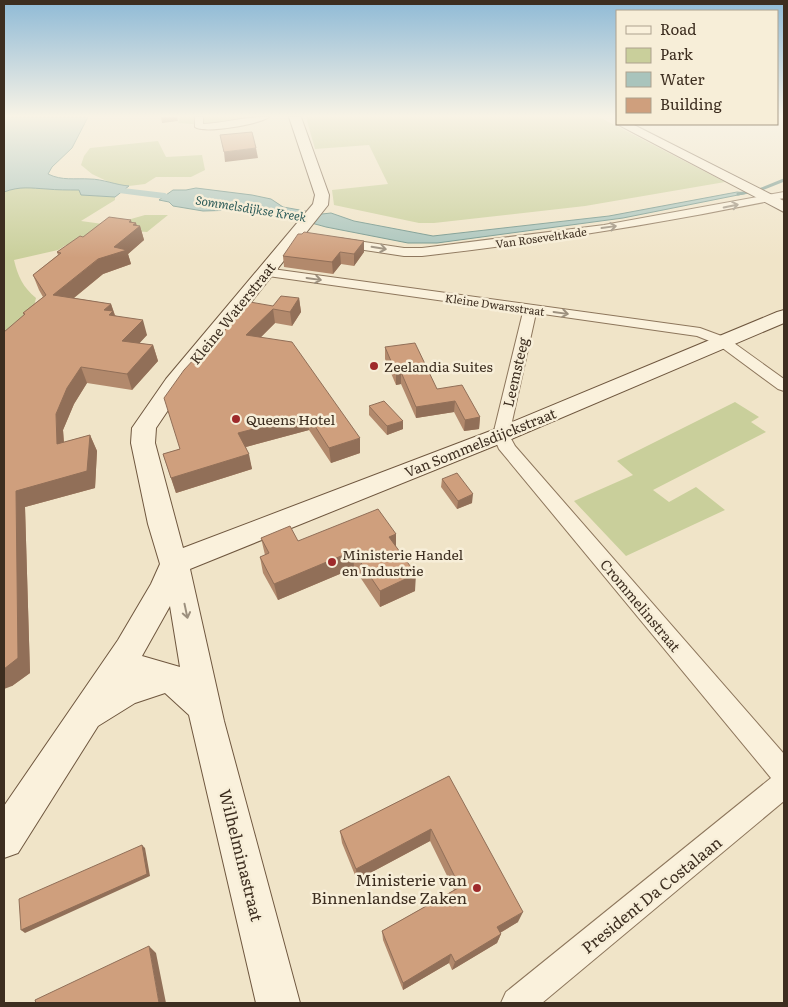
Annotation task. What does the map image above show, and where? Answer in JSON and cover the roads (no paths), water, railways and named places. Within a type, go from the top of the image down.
[{"type":"main road","name":"Kleine Waterstraat","points":[[191,688],[175,563],[162,524],[143,443],[144,428],[174,384],[266,272],[308,235],[322,195],[311,164]]},
{"type":"main road","points":[[700,164],[784,207]]},
{"type":"main road","name":"Van Sommelsdijckstraat","points":[[175,563],[501,434],[784,316]]},
{"type":"main road","points":[[4,840],[124,658],[164,589],[175,563]]},
{"type":"main road","points":[[124,658],[144,670],[191,688]]},
{"type":"main road","points":[[82,719],[125,692],[191,688]]},
{"type":"main road","name":"Wilhelminastraat","points":[[191,688],[278,1003]]},
{"type":"street","name":"Van Roseveltkade","points":[[308,235],[404,252],[422,252],[632,223],[784,195]]},
{"type":"street","name":"Kleine Dwarsstraat","points":[[266,272],[700,332],[722,341],[784,386]]},
{"type":"street","name":"Leemsteeg","points":[[501,434],[530,309]]},
{"type":"street","name":"Crommelinstraat","points":[[501,434],[508,449],[784,773]]},
{"type":"street","name":"President Da Costalaan","points":[[517,1003],[784,784]]},
{"type":"water","points":[[4,164],[55,164],[48,174],[63,178],[95,179],[129,186],[115,197],[81,195],[79,190],[25,188],[4,192]]},
{"type":"water","name":"Sommelsdijkse Kreek","points":[[196,188],[252,195],[271,199],[283,207],[322,214],[331,213],[354,221],[433,236],[609,216],[737,192],[748,193],[623,218],[437,243],[408,243],[326,227],[297,219],[237,210],[203,211],[173,206],[169,202],[159,200],[173,190]]},
{"type":"waterway","points":[[738,194],[759,190],[784,180]]},
{"type":"waterway","points":[[123,191],[165,196]]},
{"type":"place","name":"Zeelandia Suites","points":[[374,366]]},
{"type":"place","name":"Queens Hotel","points":[[236,419]]},
{"type":"place","name":"Ministerie Handel en Industrie","points":[[332,562]]},
{"type":"place","name":"Ministerie van Binnenlandse Zaken","points":[[477,888]]}]
